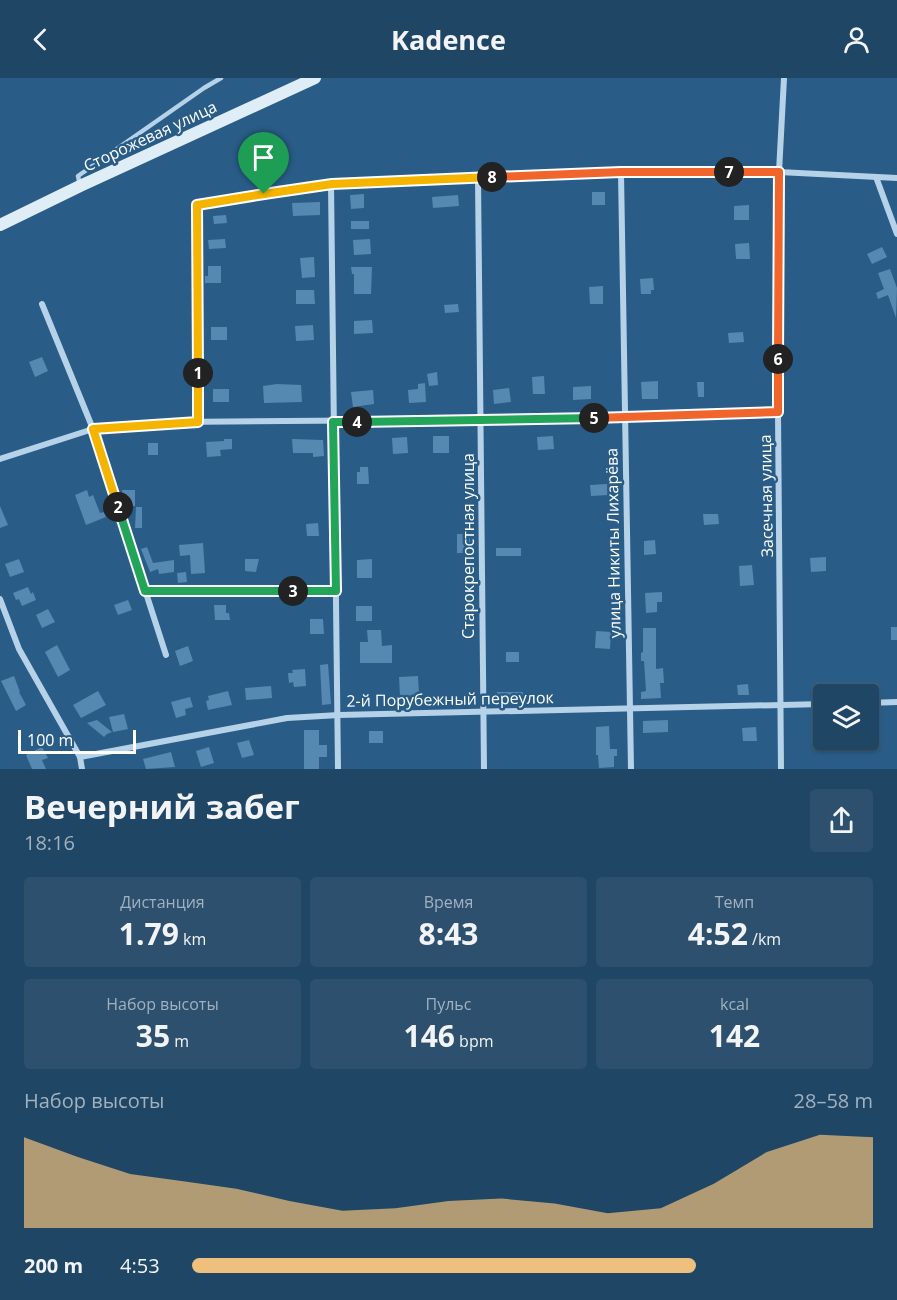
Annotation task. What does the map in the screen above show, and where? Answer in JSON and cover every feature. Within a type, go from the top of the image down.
[{"type":"main road","name":"Сторожевая улица","points":[[0,225],[315,78]]},
{"type":"street","name":"Засечная улица","points":[[781,769],[778,412],[779,172],[784,78]]},
{"type":"street","points":[[198,422],[197,205],[332,184],[621,172],[779,172],[897,178]]},
{"type":"street","name":"улица Никиты Лихарёва","points":[[621,172],[623,418],[631,769]]},
{"type":"street","points":[[876,177],[897,234]]},
{"type":"street","name":"Старокрепостная улица","points":[[478,178],[484,769]]},
{"type":"street","points":[[332,184],[338,769]]},
{"type":"street","points":[[42,304],[93,429],[166,655]]},
{"type":"street","points":[[0,459],[93,429],[198,422],[623,418],[778,412]]},
{"type":"street","points":[[145,591],[336,591]]},
{"type":"street","points":[[0,599],[19,649],[80,757],[82,769]]},
{"type":"street","points":[[879,703],[897,702]]},
{"type":"street","name":"2-й Порубежный переулок","points":[[80,757],[287,718],[813,704]]},
{"type":"lane","points":[[80,186],[78,176],[221,78]]},
{"type":"building","points":[[592,192],[605,192],[605,205],[592,205]]},
{"type":"building","points":[[364,194],[364,208],[351,209],[350,195]]},
{"type":"building","points":[[458,195],[459,206],[433,208],[432,197]]},
{"type":"building","points":[[320,202],[320,215],[293,216],[292,203]]},
{"type":"building","points":[[749,205],[749,220],[734,220],[734,206]]},
{"type":"building","points":[[226,215],[227,223],[214,224],[213,216]]},
{"type":"building","points":[[351,221],[369,221],[369,229],[351,229]]},
{"type":"building","points":[[225,239],[226,248],[209,249],[208,240]]},
{"type":"building","points":[[370,239],[371,254],[354,255],[353,240]]},
{"type":"building","points":[[749,243],[750,259],[736,259],[735,244]]},
{"type":"building","points":[[882,247],[887,257],[872,264],[867,254]]},
{"type":"building","points":[[314,257],[315,277],[302,278],[300,258]]},
{"type":"building","points":[[208,266],[221,266],[221,283],[205,283]]},
{"type":"building","points":[[351,267],[372,267],[371,294],[354,294],[354,274],[352,274]]},
{"type":"building","points":[[890,269],[897,288],[896,318],[888,295],[878,299],[876,293],[884,289],[878,273]]},
{"type":"building","points":[[653,278],[654,290],[651,290],[651,294],[641,294],[640,279]]},
{"type":"building","points":[[603,286],[603,304],[590,304],[589,287]]},
{"type":"building","points":[[296,290],[314,290],[315,304],[296,304]]},
{"type":"building","points":[[458,304],[459,312],[445,313],[444,305]]},
{"type":"building","points":[[372,320],[373,333],[354,334],[354,321]]},
{"type":"building","points":[[313,325],[314,340],[296,341],[295,326]]},
{"type":"building","points":[[211,327],[227,327],[227,340],[211,340]]},
{"type":"building","points":[[743,332],[744,342],[729,343],[728,333]]},
{"type":"building","points":[[42,357],[48,371],[35,377],[29,362]]},
{"type":"building","points":[[437,372],[438,385],[429,386],[427,374]]},
{"type":"building","points":[[544,376],[545,394],[533,394],[532,377]]},
{"type":"building","points":[[658,381],[658,399],[642,399],[641,382]]},
{"type":"building","points":[[697,382],[704,382],[704,397],[698,397]]},
{"type":"building","points":[[425,383],[426,402],[409,403],[408,390],[418,389],[418,384]]},
{"type":"building","points":[[301,385],[302,402],[264,403],[263,386]]},
{"type":"building","points":[[591,386],[591,399],[573,400],[573,387]]},
{"type":"building","points":[[509,388],[511,402],[494,404],[493,390]]},
{"type":"building","points":[[213,389],[229,389],[229,402],[213,402]]},
{"type":"building","points":[[373,390],[374,404],[353,407],[351,392]]},
{"type":"building","points":[[433,436],[449,436],[449,453],[433,453]]},
{"type":"building","points":[[553,436],[554,449],[538,450],[537,437]]},
{"type":"building","points":[[407,437],[408,453],[393,454],[392,438]]},
{"type":"building","points":[[224,439],[232,439],[232,449],[220,450],[221,456],[207,457],[206,442],[224,441]]},
{"type":"building","points":[[292,439],[323,440],[324,456],[313,457],[313,453],[293,453]]},
{"type":"building","points":[[148,443],[158,443],[158,455],[148,455]]},
{"type":"building","points":[[360,467],[368,467],[369,484],[357,484],[357,472],[360,472]]},
{"type":"building","points":[[607,484],[608,495],[591,496],[590,485]]},
{"type":"building","points":[[87,490],[89,497],[93,495],[100,513],[104,512],[106,517],[86,525],[75,495]]},
{"type":"building","points":[[122,490],[135,490],[135,506],[123,506]]},
{"type":"building","points":[[0,506],[8,525],[0,528]]},
{"type":"building","points":[[136,507],[142,507],[142,528],[135,528]]},
{"type":"building","points":[[703,514],[718,514],[719,524],[704,525]]},
{"type":"building","points":[[318,523],[319,536],[307,536],[306,524]]},
{"type":"building","points":[[457,534],[470,534],[470,553],[457,553]]},
{"type":"building","points":[[655,540],[656,554],[644,555],[644,541]]},
{"type":"building","points":[[203,543],[205,573],[191,574],[190,555],[180,556],[179,545]]},
{"type":"building","points":[[147,547],[153,563],[174,560],[174,572],[159,574],[158,569],[150,572],[141,549]]},
{"type":"building","points":[[496,548],[521,548],[521,556],[496,556]]},
{"type":"building","points":[[826,557],[826,571],[811,572],[810,558]]},
{"type":"building","points":[[19,559],[24,572],[10,577],[5,564]]},
{"type":"building","points":[[245,559],[259,559],[256,572],[245,571]]},
{"type":"building","points":[[372,559],[372,578],[357,578],[357,560]]},
{"type":"building","points":[[752,565],[754,585],[740,586],[739,566]]},
{"type":"building","points":[[186,572],[187,582],[178,583],[177,573]]},
{"type":"building","points":[[28,587],[36,600],[22,606],[13,593]]},
{"type":"building","points":[[662,592],[662,602],[657,602],[657,612],[646,613],[645,593]]},
{"type":"building","points":[[128,600],[132,610],[118,615],[114,605]]},
{"type":"building","points":[[214,605],[226,605],[226,613],[229,613],[230,620],[215,620]]},
{"type":"building","points":[[356,606],[372,606],[372,621],[356,621]]},
{"type":"building","points":[[48,609],[55,622],[42,628],[36,615]]},
{"type":"building","points":[[310,619],[323,619],[324,634],[310,634]]},
{"type":"building","points":[[891,627],[897,627],[897,640],[891,640]]},
{"type":"building","points":[[643,628],[656,628],[656,669],[663,668],[664,683],[660,683],[661,698],[641,699],[641,692],[646,691],[644,661],[641,661]]},
{"type":"building","points":[[367,630],[381,630],[382,646],[392,645],[392,663],[360,663],[360,642],[368,642]]},
{"type":"building","points":[[596,631],[611,632],[610,649],[595,648]]},
{"type":"building","points":[[57,645],[70,670],[58,677],[45,652]]},
{"type":"building","points":[[188,646],[193,661],[180,666],[175,651]]},
{"type":"building","points":[[506,652],[519,652],[519,662],[506,662]]},
{"type":"building","points":[[328,664],[331,704],[322,705],[320,665]]},
{"type":"building","points":[[305,669],[306,686],[294,687],[293,682],[289,683],[288,673],[293,673],[292,670]]},
{"type":"building","points":[[14,676],[26,705],[16,711],[1,681]]},
{"type":"building","points":[[418,676],[419,695],[400,696],[399,677]]},
{"type":"building","points":[[748,684],[749,695],[738,695],[737,685]]},
{"type":"building","points":[[271,686],[272,698],[246,700],[245,688]]},
{"type":"building","points":[[98,691],[106,705],[81,718],[73,705]]},
{"type":"building","points":[[228,691],[232,705],[208,710],[206,701],[209,700],[208,696]]},
{"type":"building","points":[[497,692],[523,692],[523,699],[497,699]]},
{"type":"building","points":[[190,697],[193,707],[185,709],[186,715],[176,718],[171,702]]},
{"type":"building","points":[[124,714],[128,729],[113,732],[109,717]]},
{"type":"building","points":[[97,720],[112,732],[104,737],[87,723]]},
{"type":"building","points":[[668,720],[668,732],[643,733],[643,721]]},
{"type":"building","points":[[609,726],[610,749],[617,749],[617,756],[614,756],[614,767],[599,768],[598,755],[596,755],[596,727]]},
{"type":"building","points":[[756,727],[757,741],[743,741],[742,728]]},
{"type":"building","points":[[304,730],[319,730],[319,745],[327,745],[327,757],[319,757],[319,769],[304,769]]},
{"type":"building","points":[[369,731],[383,731],[383,743],[369,743]]},
{"type":"building","points":[[249,740],[254,755],[242,758],[237,743]]},
{"type":"building","points":[[42,747],[48,758],[42,760],[46,769],[32,769],[26,755]]},
{"type":"building","points":[[209,747],[214,763],[201,767],[196,751]]},
{"type":"building","points":[[171,752],[175,767],[146,769],[143,759]]},
{"type":"route","points":[[621,172],[779,172],[778,412],[623,418],[333,422],[336,591],[145,591],[93,429],[198,422],[197,205],[264,194],[332,184],[621,172]]}]
